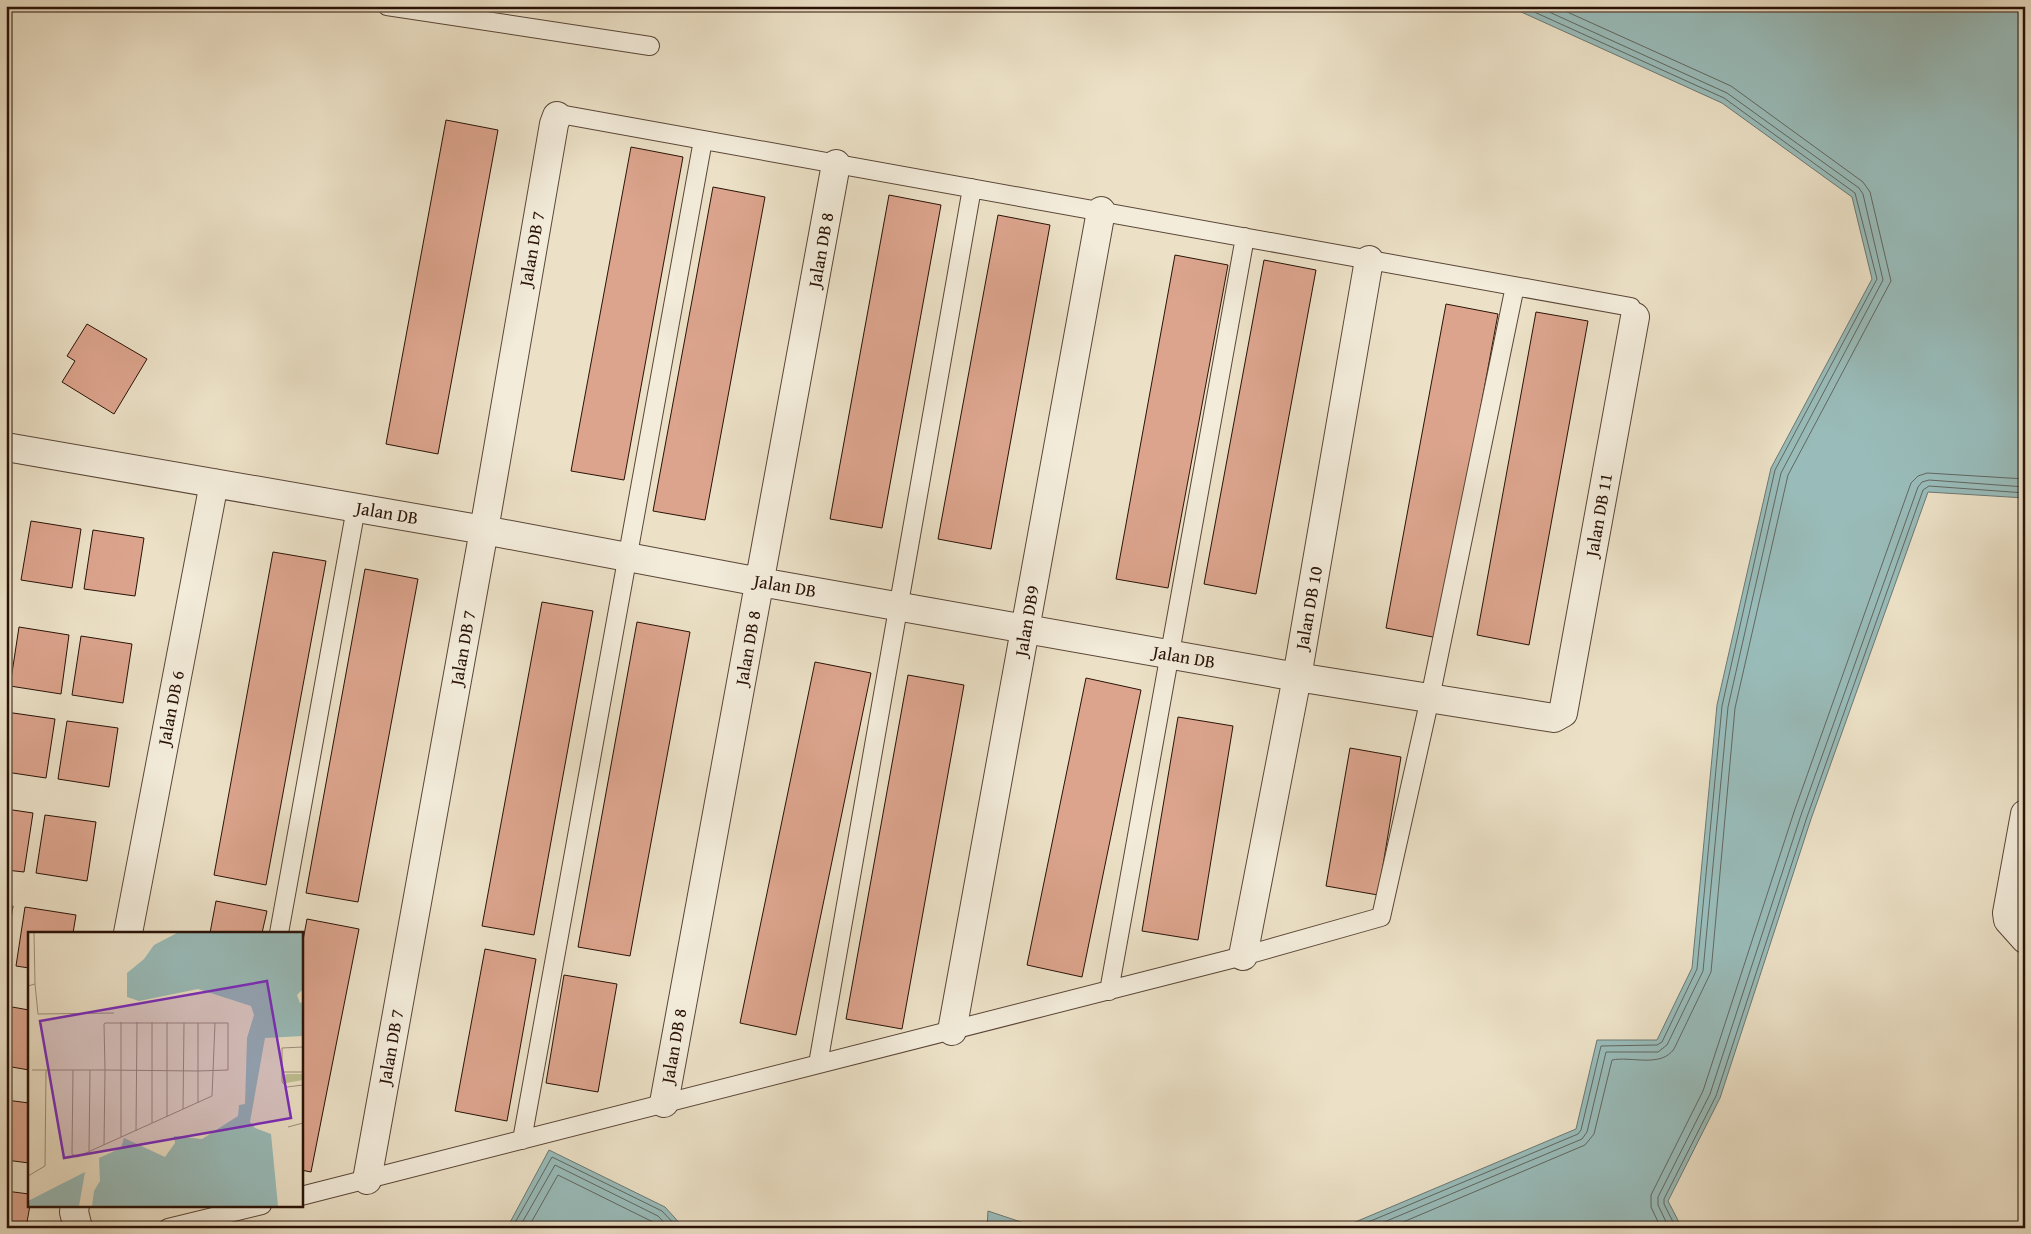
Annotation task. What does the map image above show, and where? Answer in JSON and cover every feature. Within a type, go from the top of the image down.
[{"type":"street","name":"Jalan DB 7","points":[[367,1180],[484,530],[554,124],[557,116]]},
{"type":"street","name":"Jalan DB 8","points":[[664,1103],[836,164]]},
{"type":"street","name":"Jalan DB9","points":[[952,1030],[1101,212]]},
{"type":"street","name":"Jalan DB 10","points":[[1243,956],[1297,677],[1369,260]]},
{"type":"street","name":"Jalan DB 11","points":[[1563,713],[1635,317]]},
{"type":"street","name":"Jalan DB","points":[[6,447],[484,530],[760,582],[1297,677],[1543,717],[1554,718],[1563,713]]},
{"type":"street","name":"Jalan DB 6","points":[[128,932],[214,483]]},
{"type":"street","points":[[2016,930],[2007,903],[2024,819]]},
{"type":"street","points":[[75,1206],[74,1212],[78,1228]]},
{"type":"lane","points":[[387,6],[650,46]]},
{"type":"lane","points":[[557,116],[565,115],[1631,307],[1635,317]]},
{"type":"lane","points":[[522,1140],[703,140]]},
{"type":"lane","points":[[818,1064],[972,188]]},
{"type":"lane","points":[[1109,991],[1245,237]]},
{"type":"lane","points":[[302,1196],[1109,991],[1381,917],[1430,698],[1515,286]]},
{"type":"lane","points":[[279,932],[356,508]]},
{"type":"lane","points":[[168,1228],[229,1209],[254,1206]]},
{"type":"water","points":[[1508,6],[2025,6],[2025,498],[1928,492],[1811,819],[1720,1098],[1668,1201],[1682,1228],[1341,1228],[1576,1129],[1597,1040],[1657,1040],[1692,968],[1717,705],[1771,468],[1872,279],[1852,197],[1722,103]]},
{"type":"water","points":[[549,1150],[665,1207],[684,1228],[507,1228]]},
{"type":"water","points":[[988,1211],[1039,1228],[987,1228]]},
{"type":"building","points":[[446,120],[498,130],[438,454],[386,444]]},
{"type":"building","points":[[631,147],[683,157],[624,480],[571,471]]},
{"type":"building","points":[[713,187],[765,197],[705,520],[653,511]]},
{"type":"building","points":[[889,195],[941,205],[882,528],[830,519]]},
{"type":"building","points":[[998,215],[1050,225],[991,549],[938,539]]},
{"type":"building","points":[[1175,255],[1228,265],[1168,588],[1116,579]]},
{"type":"building","points":[[1264,260],[1316,270],[1256,594],[1204,584]]},
{"type":"building","points":[[1446,304],[1498,314],[1438,638],[1386,628]]},
{"type":"building","points":[[1536,312],[1588,321],[1529,645],[1477,635]]},
{"type":"building","points":[[87,324],[147,359],[114,414],[62,382],[75,361],[67,356]]},
{"type":"building","points":[[31,521],[81,529],[72,588],[21,580]]},
{"type":"building","points":[[93,530],[144,538],[135,596],[84,589]]},
{"type":"building","points":[[273,552],[326,561],[266,885],[214,875]]},
{"type":"building","points":[[365,569],[418,579],[358,902],[306,893]]},
{"type":"building","points":[[542,602],[593,611],[534,935],[482,926]]},
{"type":"building","points":[[637,622],[690,632],[630,956],[578,947]]},
{"type":"building","points":[[19,627],[69,635],[61,694],[10,686]]},
{"type":"building","points":[[81,636],[132,644],[123,703],[72,695]]},
{"type":"building","points":[[815,662],[871,673],[796,1035],[740,1023]]},
{"type":"building","points":[[908,675],[964,685],[902,1029],[846,1019]]},
{"type":"building","points":[[1086,678],[1141,690],[1082,977],[1027,965]]},
{"type":"building","points":[[6,712],[55,719],[46,778],[6,772]]},
{"type":"building","points":[[1178,717],[1233,726],[1198,940],[1142,931]]},
{"type":"building","points":[[67,721],[118,728],[109,787],[58,779]]},
{"type":"building","points":[[1350,748],[1401,757],[1378,895],[1326,886]]},
{"type":"building","points":[[6,809],[33,813],[24,872],[6,870]]},
{"type":"building","points":[[45,815],[96,822],[87,881],[36,873]]},
{"type":"building","points":[[216,901],[267,911],[262,932],[210,932]]},
{"type":"building","points":[[6,905],[13,906],[6,951]]},
{"type":"building","points":[[25,907],[76,915],[73,932],[28,932],[28,968],[16,966]]},
{"type":"building","points":[[307,919],[359,929],[311,1172],[302,1170],[302,946]]},
{"type":"building","points":[[485,949],[536,959],[507,1121],[455,1111]]},
{"type":"building","points":[[564,975],[617,984],[598,1092],[546,1083]]},
{"type":"building","points":[[12,1007],[28,1010],[28,1070],[6,1066],[6,1049]]},
{"type":"building","points":[[6,1100],[28,1103],[28,1163],[6,1160]]},
{"type":"building","points":[[6,1191],[28,1194],[28,1206],[30,1206],[26,1228],[6,1228]]}]
